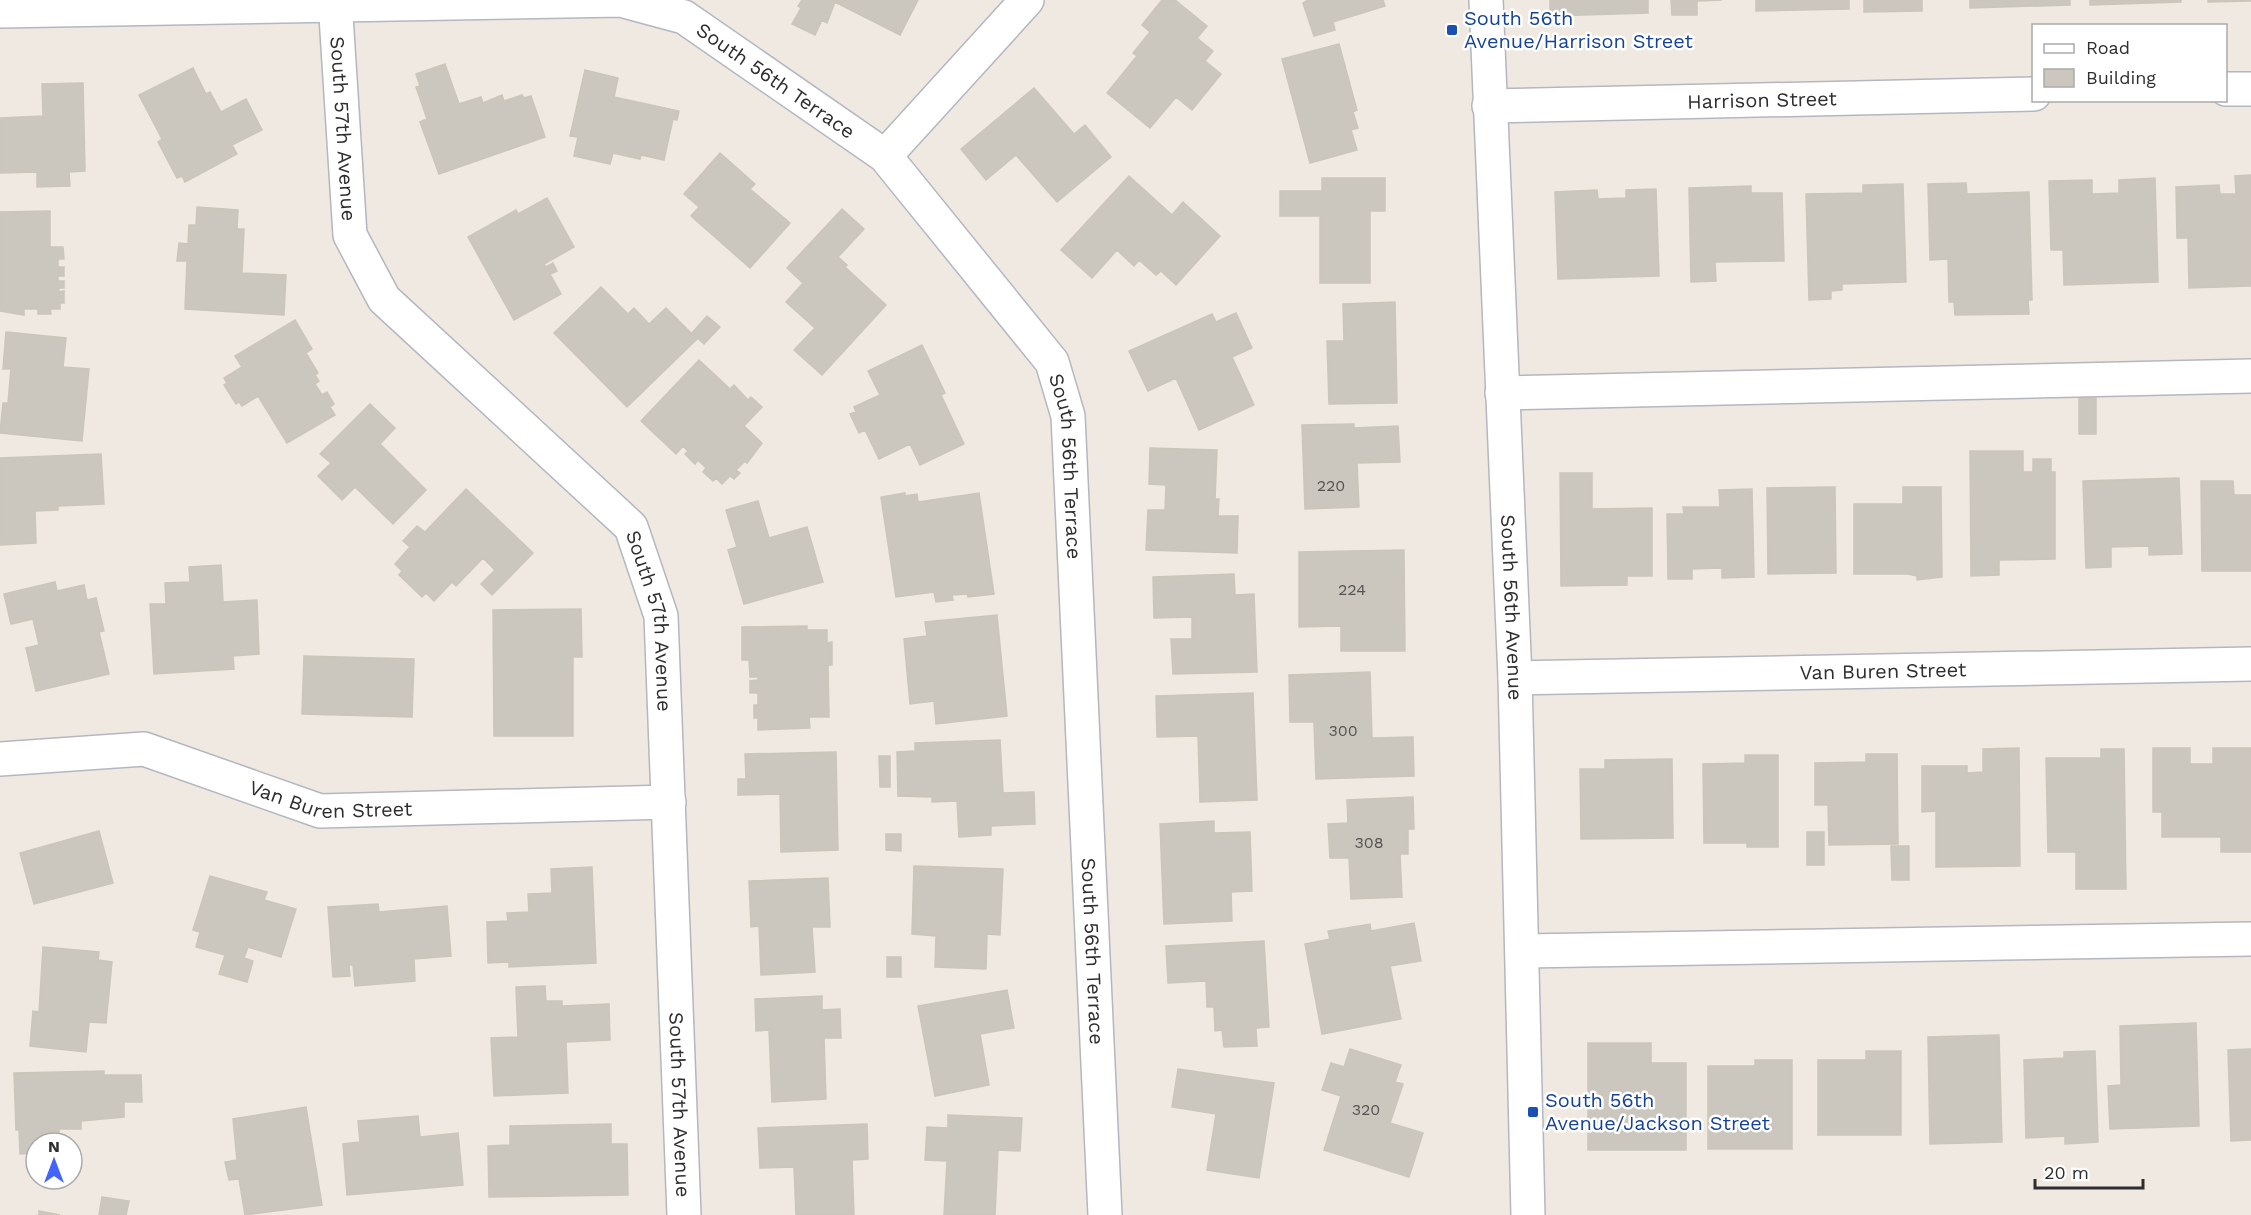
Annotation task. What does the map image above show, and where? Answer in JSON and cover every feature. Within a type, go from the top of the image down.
[{"type":"street","name":"South 56th Terrace","points":[[335,4],[621,0],[684,17],[885,156],[1052,362],[1068,416],[1105,1215]]},
{"type":"street","points":[[885,156],[1027,0]]},
{"type":"street","name":"South 56th Avenue","points":[[1486,0],[1515,678],[1528,1215]]},
{"type":"street","points":[[0,11],[335,4]]},
{"type":"street","name":"South 57th Avenue","points":[[335,4],[350,235],[384,299],[631,527],[661,616],[684,1215]]},
{"type":"street","points":[[2227,89],[2251,89]]},
{"type":"street","name":"Harrison Street","points":[[1489,106],[2032,94]]},
{"type":"street","points":[[1502,393],[2251,376]]},
{"type":"street","name":"Van Buren Street","points":[[1515,678],[2251,664]]},
{"type":"street","name":"Van Buren Street","points":[[0,759],[144,749],[320,811],[669,802]]},
{"type":"street","points":[[1522,951],[2251,939]]},
{"type":"building","points":[[802,0],[918,0],[900,35],[835,2],[827,23],[822,20],[815,35],[792,24],[801,8],[798,6]]},
{"type":"building","points":[[1162,0],[1175,0],[1207,26],[1197,38],[1213,51],[1205,61],[1221,74],[1192,110],[1176,97],[1150,128],[1107,93],[1137,56],[1133,53],[1150,32],[1142,25]]},
{"type":"building","points":[[1308,0],[1383,0],[1385,6],[1333,22],[1335,30],[1314,36],[1303,3]]},
{"type":"building","points":[[1550,0],[1648,0],[1648,13],[1550,16]]},
{"type":"building","points":[[1671,0],[1722,0],[1697,1],[1697,15],[1672,15]]},
{"type":"building","points":[[1756,0],[1849,0],[1849,9],[1756,11]]},
{"type":"building","points":[[1864,0],[1922,0],[1922,11],[1864,12]]},
{"type":"building","points":[[1970,0],[2070,0],[2070,5],[1970,8]]},
{"type":"building","points":[[2090,0],[2181,0],[2181,2],[2090,5]]},
{"type":"building","points":[[2208,0],[2251,0],[2251,1],[2208,2]]},
{"type":"building","points":[[1339,44],[1357,110],[1353,112],[1358,128],[1351,130],[1357,150],[1310,163],[1282,59]]},
{"type":"building","points":[[445,64],[459,104],[481,97],[483,103],[502,95],[504,101],[522,95],[524,98],[531,96],[545,137],[439,174],[420,122],[427,119],[416,87],[420,86],[416,74]]},
{"type":"building","points":[[193,68],[206,94],[210,92],[221,112],[246,99],[262,130],[232,145],[237,154],[185,182],[182,176],[177,178],[158,142],[162,139],[139,95]]},
{"type":"building","points":[[585,70],[618,78],[614,97],[679,111],[677,120],[673,119],[664,160],[641,155],[640,159],[613,153],[610,164],[574,156],[578,137],[570,136]]},
{"type":"building","points":[[83,83],[85,171],[69,172],[70,186],[37,187],[37,172],[0,173],[0,118],[43,116],[42,84]]},
{"type":"building","points":[[1034,88],[1074,134],[1085,125],[1111,157],[1057,202],[1016,155],[986,180],[961,149]]},
{"type":"building","points":[[720,153],[755,184],[750,189],[790,223],[750,268],[691,216],[699,207],[684,194]]},
{"type":"building","points":[[2251,175],[2251,286],[2189,288],[2188,238],[2177,238],[2176,187],[2219,185],[2220,194],[2236,194],[2235,176]]},
{"type":"building","points":[[1129,176],[1172,215],[1183,202],[1220,236],[1176,285],[1161,271],[1156,275],[1139,260],[1134,266],[1117,250],[1092,278],[1061,250]]},
{"type":"building","points":[[1322,178],[1385,178],[1385,211],[1370,211],[1370,283],[1320,283],[1320,216],[1280,216],[1280,191],[1322,191]]},
{"type":"building","points":[[2155,178],[2158,282],[2064,285],[2063,250],[2051,250],[2049,181],[2092,180],[2092,194],[2119,193],[2119,180]]},
{"type":"building","points":[[1966,183],[1967,194],[2029,192],[2032,300],[2028,300],[2029,314],[1955,315],[1954,302],[1949,302],[1948,259],[1930,260],[1928,184]]},
{"type":"building","points":[[1903,184],[1906,282],[1842,284],[1842,290],[1831,291],[1831,299],[1809,300],[1806,194],[1863,193],[1863,185]]},
{"type":"building","points":[[1751,186],[1751,193],[1782,193],[1784,261],[1715,262],[1716,281],[1691,282],[1689,188]]},
{"type":"building","points":[[1656,189],[1659,276],[1558,279],[1555,192],[1597,190],[1598,199],[1626,198],[1626,190]]},
{"type":"building","points":[[547,198],[574,247],[544,264],[546,267],[553,263],[557,271],[550,274],[561,294],[514,320],[468,237],[516,210],[518,214]]},
{"type":"building","points":[[197,207],[238,210],[237,229],[244,229],[242,273],[286,275],[284,315],[185,309],[187,261],[177,261],[179,243],[188,244],[189,225],[196,225]]},
{"type":"building","points":[[842,209],[864,229],[838,257],[847,265],[845,267],[886,305],[822,375],[794,350],[815,328],[786,302],[803,283],[787,268]]},
{"type":"building","points":[[50,211],[50,247],[63,247],[64,259],[58,259],[58,267],[64,267],[64,276],[58,276],[58,281],[64,281],[64,288],[59,288],[59,292],[64,291],[64,303],[60,303],[60,309],[50,309],[51,314],[38,314],[38,309],[24,309],[24,315],[0,311],[0,212]]},
{"type":"building","points":[[601,287],[628,314],[634,308],[649,324],[666,308],[697,339],[627,407],[554,333]]},
{"type":"building","points":[[1395,302],[1397,403],[1329,404],[1327,341],[1344,341],[1343,304]]},
{"type":"building","points":[[1236,313],[1252,348],[1232,357],[1254,405],[1199,430],[1176,378],[1148,391],[1129,351],[1212,314],[1216,322]]},
{"type":"building","points":[[707,316],[720,327],[704,344],[692,333]]},
{"type":"building","points":[[295,320],[312,349],[306,353],[318,373],[315,375],[319,381],[315,384],[322,395],[327,392],[334,404],[330,407],[335,415],[287,443],[258,396],[242,406],[239,402],[236,404],[224,385],[227,383],[224,378],[242,367],[235,356]]},
{"type":"building","points":[[6,332],[66,338],[63,367],[89,369],[82,441],[0,433],[3,403],[8,403],[11,369],[3,369]]},
{"type":"building","points":[[922,345],[945,393],[941,395],[964,444],[920,465],[910,444],[879,459],[865,430],[859,433],[850,414],[856,412],[854,407],[880,395],[868,371]]},
{"type":"building","points":[[699,360],[730,389],[734,385],[748,400],[751,397],[762,407],[744,426],[762,443],[747,463],[745,461],[736,470],[740,473],[734,479],[730,476],[722,484],[716,478],[713,481],[703,472],[706,468],[698,460],[695,464],[685,454],[688,451],[683,446],[676,454],[641,421]]},
{"type":"building","points":[[2079,398],[2096,398],[2096,434],[2079,434]]},
{"type":"building","points":[[370,404],[395,428],[380,444],[426,490],[393,524],[355,487],[342,500],[318,476],[331,463],[320,454]]},
{"type":"building","points":[[1354,424],[1354,428],[1398,426],[1400,462],[1357,463],[1359,507],[1305,509],[1302,425]]},
{"type":"building","points":[[1150,448],[1217,450],[1215,499],[1219,499],[1218,516],[1238,516],[1237,553],[1146,550],[1148,510],[1165,510],[1166,485],[1149,484]]},
{"type":"building","points":[[1970,451],[2023,451],[2023,472],[2033,472],[2033,459],[2051,459],[2051,472],[2055,472],[2055,559],[1999,560],[1999,575],[1971,576]]},
{"type":"building","points":[[101,454],[104,504],[58,506],[58,510],[35,511],[36,543],[0,545],[0,458]]},
{"type":"building","points":[[1560,473],[1592,473],[1592,509],[1652,508],[1652,576],[1627,576],[1627,585],[1561,586]]},
{"type":"building","points":[[2179,478],[2182,554],[2149,555],[2149,546],[2111,547],[2111,567],[2086,568],[2083,481]]},
{"type":"building","points":[[2201,481],[2233,481],[2234,495],[2251,495],[2251,571],[2202,571]]},
{"type":"building","points":[[1835,487],[1836,573],[1768,574],[1767,488]]},
{"type":"building","points":[[1903,487],[1941,487],[1942,577],[1917,580],[1917,576],[1908,574],[1854,574],[1854,504],[1903,504]]},
{"type":"building","points":[[466,489],[533,553],[492,595],[481,584],[495,570],[483,558],[456,586],[452,582],[434,601],[426,593],[422,597],[399,575],[402,571],[395,564],[410,547],[403,541],[417,526],[425,532]]},
{"type":"building","points":[[1752,489],[1754,577],[1722,578],[1722,568],[1692,569],[1692,579],[1668,579],[1667,514],[1684,514],[1683,507],[1720,507],[1719,490]]},
{"type":"building","points":[[905,493],[905,496],[917,494],[918,502],[979,493],[994,594],[968,597],[967,594],[952,595],[953,600],[936,602],[934,592],[896,597],[881,497]]},
{"type":"building","points":[[758,501],[769,538],[807,527],[823,582],[744,604],[728,550],[737,547],[726,510]]},
{"type":"building","points":[[1404,550],[1405,651],[1341,651],[1341,626],[1299,627],[1299,552]]},
{"type":"building","points":[[221,565],[223,602],[257,600],[259,654],[233,656],[234,669],[154,674],[150,604],[166,604],[165,583],[190,582],[189,567]]},
{"type":"building","points":[[1234,574],[1235,595],[1254,594],[1257,672],[1173,674],[1171,639],[1192,639],[1192,617],[1154,618],[1153,577]]},
{"type":"building","points":[[55,582],[57,591],[84,585],[87,600],[96,598],[104,631],[99,632],[109,674],[36,691],[26,648],[39,645],[33,619],[11,624],[4,594]]},
{"type":"building","points":[[581,609],[582,657],[573,657],[573,736],[494,736],[493,610]]},
{"type":"building","points":[[997,615],[1007,716],[936,724],[934,701],[910,704],[904,639],[927,636],[925,622]]},
{"type":"building","points":[[807,626],[807,630],[827,630],[827,643],[832,642],[832,665],[828,665],[829,717],[809,717],[810,728],[758,730],[758,718],[754,718],[754,705],[758,705],[758,693],[750,693],[750,681],[758,680],[758,677],[750,677],[749,660],[742,660],[742,627]]},
{"type":"building","points":[[304,656],[414,659],[412,717],[302,714]]},
{"type":"building","points":[[1370,672],[1372,738],[1413,737],[1414,776],[1316,779],[1314,722],[1290,722],[1289,675]]},
{"type":"building","points":[[1253,693],[1257,800],[1200,802],[1198,736],[1157,737],[1156,696]]},
{"type":"building","points":[[1000,740],[1003,793],[1034,792],[1035,824],[991,826],[991,835],[959,837],[957,801],[932,802],[932,797],[898,796],[897,752],[915,751],[915,743]]},
{"type":"building","points":[[2019,748],[2020,866],[1936,867],[1936,811],[1922,812],[1922,766],[1967,766],[1967,773],[1983,772],[1983,749]]},
{"type":"building","points":[[2153,748],[2190,748],[2190,764],[2213,764],[2213,748],[2251,748],[2251,852],[2221,852],[2221,837],[2162,837],[2162,812],[2153,812]]},
{"type":"building","points":[[2101,749],[2124,749],[2126,889],[2076,889],[2076,852],[2048,852],[2046,758],[2101,758]]},
{"type":"building","points":[[836,752],[838,850],[781,852],[780,794],[738,795],[738,779],[746,779],[745,754]]},
{"type":"building","points":[[1866,754],[1897,754],[1898,844],[1829,845],[1828,805],[1815,805],[1815,763],[1866,762]]},
{"type":"building","points":[[1745,755],[1778,755],[1778,847],[1747,847],[1747,843],[1704,843],[1703,764],[1745,763]]},
{"type":"building","points":[[879,756],[890,756],[890,787],[880,787]]},
{"type":"building","points":[[1672,759],[1673,838],[1581,839],[1580,769],[1605,769],[1605,760]]},
{"type":"building","points":[[1413,797],[1414,829],[1408,829],[1408,854],[1400,854],[1402,897],[1351,899],[1349,858],[1330,858],[1328,824],[1348,823],[1347,800]]},
{"type":"building","points":[[1214,821],[1214,833],[1250,832],[1252,891],[1231,892],[1232,921],[1164,924],[1160,824]]},
{"type":"building","points":[[99,831],[113,883],[34,904],[20,853]]},
{"type":"building","points":[[1807,832],[1824,832],[1824,865],[1807,865]]},
{"type":"building","points":[[886,834],[901,834],[901,851],[886,850]]},
{"type":"building","points":[[1891,846],[1909,846],[1909,880],[1892,880]]},
{"type":"building","points":[[914,866],[1003,869],[1000,935],[987,934],[986,969],[935,967],[936,936],[912,934]]},
{"type":"building","points":[[592,867],[596,963],[509,967],[509,962],[488,963],[487,922],[508,921],[507,913],[529,912],[528,894],[552,893],[551,869]]},
{"type":"building","points":[[210,876],[267,892],[264,900],[296,909],[281,957],[248,947],[244,958],[253,961],[247,982],[219,974],[225,955],[196,947],[200,932],[193,930]]},
{"type":"building","points":[[828,878],[830,927],[812,927],[815,972],[761,975],[759,926],[751,927],[749,881]]},
{"type":"building","points":[[378,904],[379,912],[447,906],[451,956],[414,959],[415,981],[355,986],[353,965],[349,965],[350,976],[333,977],[328,907]]},
{"type":"building","points":[[1414,923],[1421,961],[1390,966],[1401,1019],[1322,1034],[1305,944],[1330,939],[1328,931],[1370,924],[1371,931]]},
{"type":"building","points":[[1264,941],[1269,1027],[1256,1028],[1257,1046],[1224,1047],[1222,1030],[1215,1031],[1214,1007],[1207,1007],[1206,981],[1168,983],[1166,946]]},
{"type":"building","points":[[43,947],[99,952],[98,960],[112,962],[106,1023],[89,1022],[86,1052],[30,1046],[33,1011],[39,1012]]},
{"type":"building","points":[[887,957],[901,957],[901,977],[887,977]]},
{"type":"building","points":[[545,986],[546,1001],[562,1001],[562,1006],[609,1004],[610,1040],[566,1042],[568,1093],[494,1096],[491,1038],[518,1037],[516,987]]},
{"type":"building","points":[[1007,990],[1014,1028],[980,1034],[989,1085],[935,1096],[918,1006]]},
{"type":"building","points":[[822,996],[822,1010],[840,1009],[841,1038],[824,1038],[826,1099],[772,1102],[769,1030],[756,1031],[755,999]]},
{"type":"building","points":[[2196,1023],[2199,1126],[2110,1129],[2108,1086],[2121,1085],[2120,1026]]},
{"type":"building","points":[[1999,1035],[2002,1142],[1930,1144],[1928,1037]]},
{"type":"building","points":[[1588,1043],[1651,1043],[1651,1063],[1686,1063],[1686,1150],[1588,1150]]},
{"type":"building","points":[[1350,1049],[1401,1065],[1395,1082],[1403,1084],[1390,1123],[1423,1133],[1409,1177],[1324,1150],[1341,1096],[1322,1090],[1331,1063],[1344,1067]]},
{"type":"building","points":[[2251,1049],[2251,1140],[2231,1141],[2228,1050]]},
{"type":"building","points":[[1866,1051],[1901,1051],[1901,1135],[1818,1135],[1818,1060],[1866,1060]]},
{"type":"building","points":[[2095,1051],[2098,1142],[2065,1144],[2065,1136],[2026,1138],[2024,1060],[2064,1058],[2064,1052]]},
{"type":"building","points":[[1755,1060],[1792,1060],[1792,1149],[1708,1149],[1708,1066],[1755,1066]]},
{"type":"building","points":[[1178,1069],[1274,1083],[1259,1178],[1207,1170],[1216,1114],[1172,1107]]},
{"type":"building","points":[[104,1071],[104,1075],[141,1075],[142,1102],[124,1102],[124,1117],[81,1121],[81,1129],[24,1131],[24,1154],[20,1154],[19,1130],[16,1130],[14,1073]]},
{"type":"building","points":[[306,1107],[322,1205],[245,1215],[239,1179],[229,1180],[225,1162],[237,1160],[233,1119]]},
{"type":"building","points":[[948,1115],[1022,1118],[1020,1151],[998,1150],[995,1215],[944,1215],[947,1161],[925,1160],[927,1127],[948,1128]]},
{"type":"building","points":[[418,1116],[420,1137],[458,1133],[463,1185],[347,1195],[343,1144],[360,1142],[358,1121]]},
{"type":"building","points":[[611,1124],[611,1144],[627,1144],[628,1195],[489,1197],[488,1146],[510,1145],[510,1126]]},
{"type":"building","points":[[867,1124],[868,1159],[852,1160],[854,1215],[796,1215],[794,1167],[760,1168],[758,1128]]},
{"type":"building","points":[[102,1197],[129,1201],[126,1215],[99,1215]]},
{"type":"building","points":[[39,1211],[60,1215],[39,1215]]},
{"type":"place","name":"South 56th Avenue/Harrison Street","points":[[1452,30]]},
{"type":"place","name":"South 56th Avenue/Jackson Street","points":[[1533,1112]]}]
